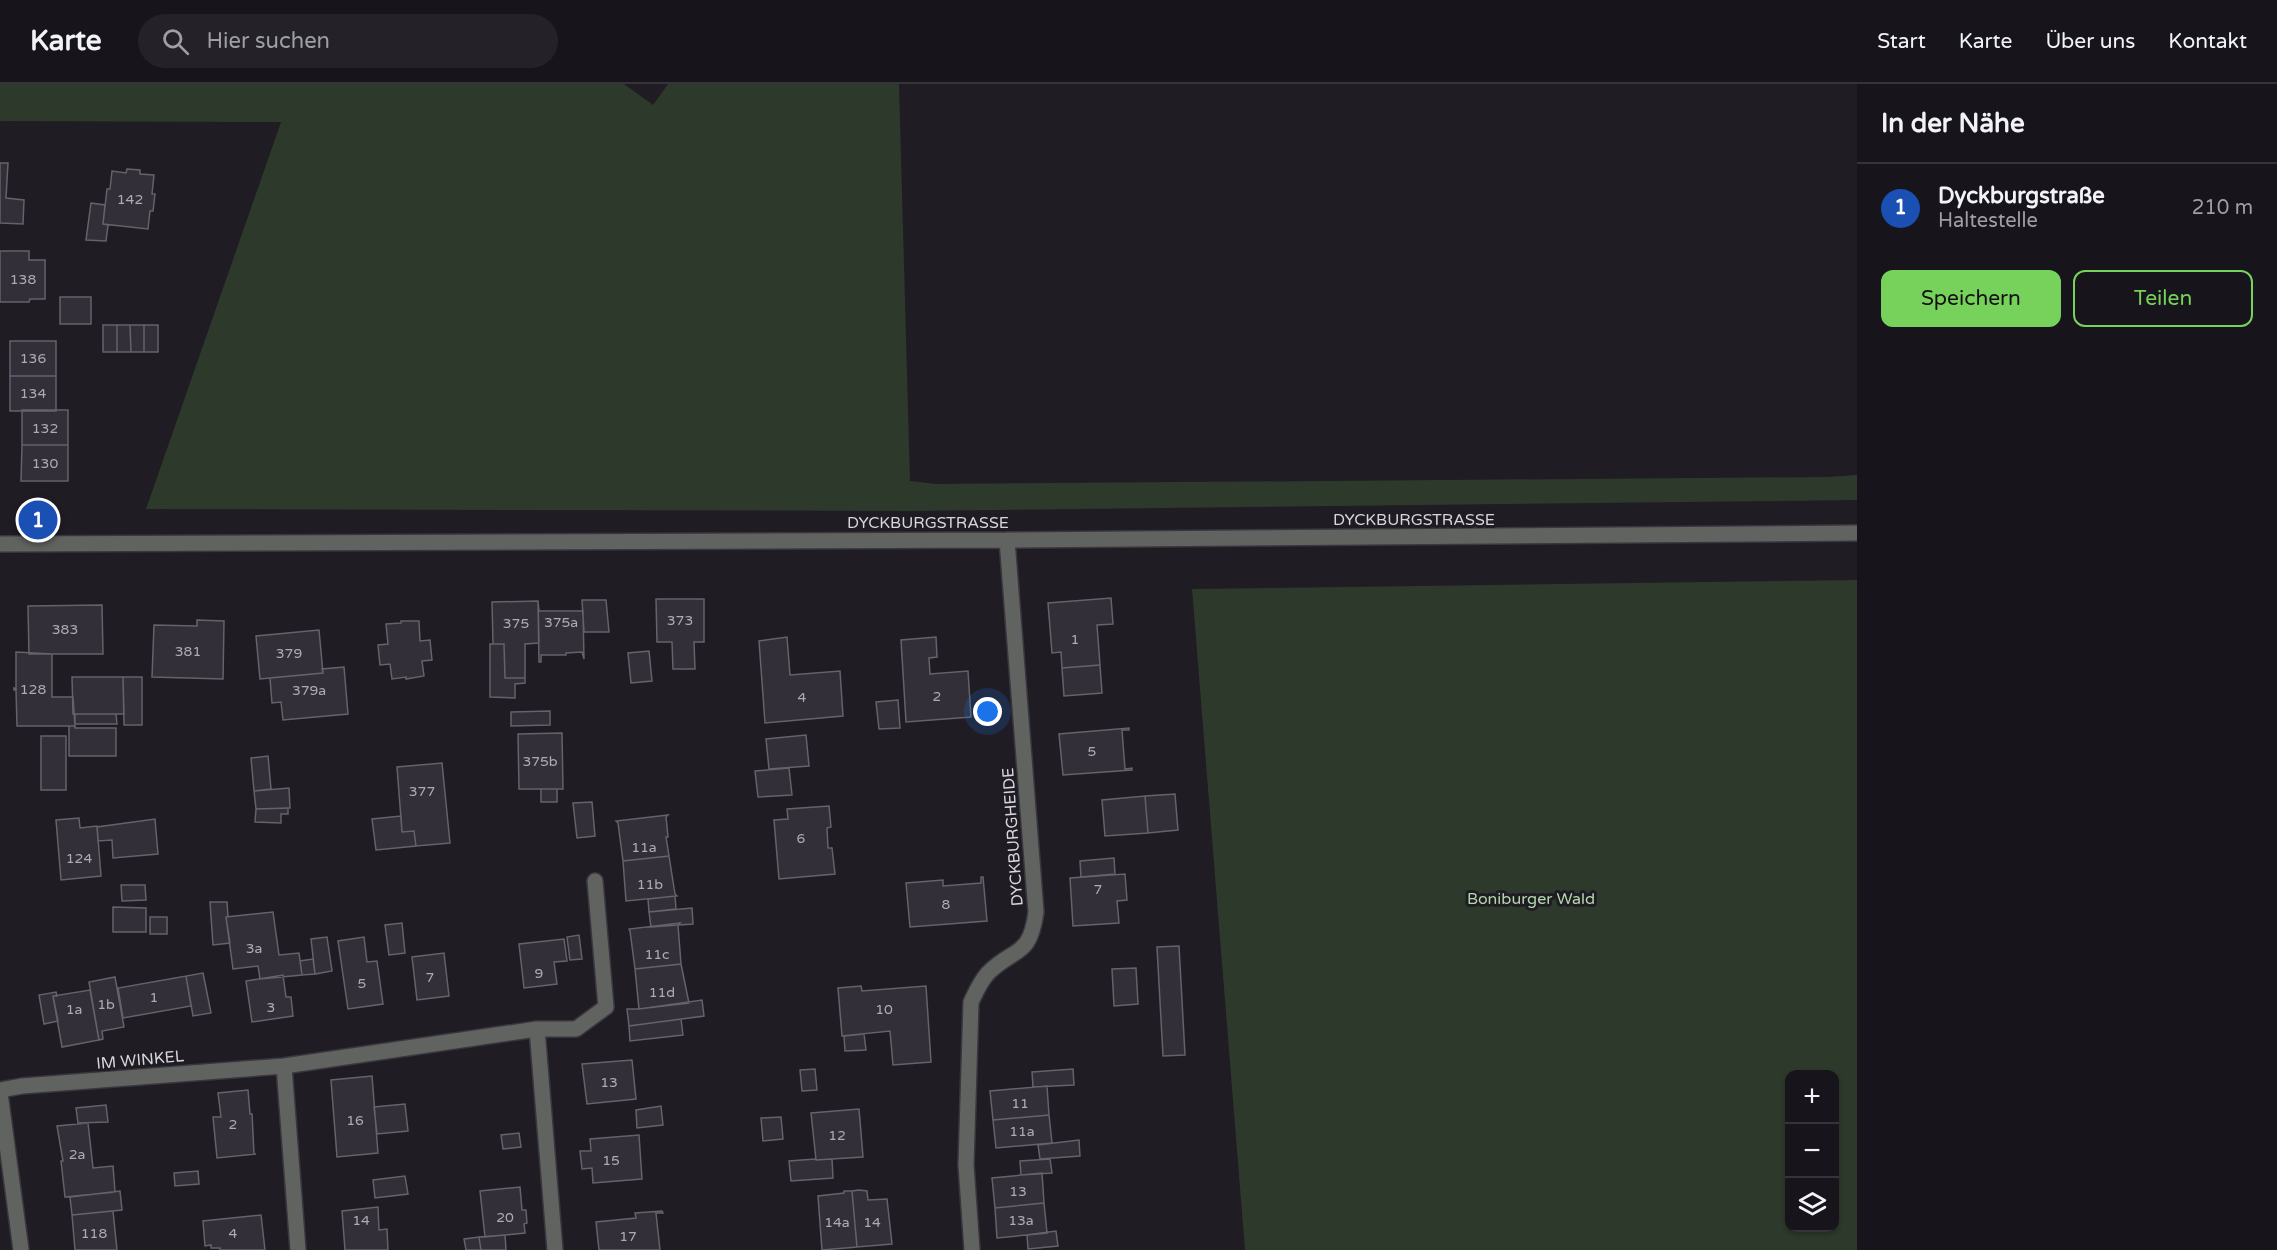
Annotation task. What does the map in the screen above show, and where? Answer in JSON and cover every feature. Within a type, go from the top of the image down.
[{"type":"street","name":"DYCKBURGSTRASSE","points":[[0,544],[1006,540],[1857,533]]},
{"type":"street","name":"DYCKBURGHEIDE","points":[[972,1250],[966,1165],[971,1002],[982,980],[1021,951],[1029,942],[1036,912],[1006,540]]},
{"type":"street","name":"IM WINKEL","points":[[0,1091],[284,1066],[537,1029],[576,1029],[606,1007],[596,881]]},
{"type":"street","points":[[537,1029],[555,1250]]},
{"type":"street","points":[[284,1066],[298,1250]]},
{"type":"street","points":[[0,1091],[21,1250]]},
{"type":"green space","points":[[0,84],[624,84],[653,105],[668,84],[899,84],[910,481],[936,484],[1857,475],[1857,500],[910,511],[146,509],[281,122],[0,121]]},
{"type":"green space","name":"Boniburger Wald","points":[[1857,580],[1857,1250],[1245,1250],[1192,589]]},
{"type":"building","points":[[0,163],[8,163],[6,198],[24,200],[23,224],[0,223]]},
{"type":"building","points":[[127,169],[140,170],[140,174],[154,175],[152,194],[155,194],[148,229],[103,224],[107,189],[110,189],[112,171],[126,173]]},
{"type":"building","points":[[91,203],[105,205],[103,224],[108,225],[106,241],[86,240]]},
{"type":"building","points":[[0,251],[29,251],[29,260],[45,260],[45,299],[30,299],[29,302],[0,302]]},
{"type":"building","points":[[60,297],[91,297],[91,324],[60,324]]},
{"type":"building","points":[[103,325],[117,325],[117,352],[103,352]]},
{"type":"building","points":[[117,325],[130,325],[131,352],[117,352]]},
{"type":"building","points":[[130,325],[144,325],[144,352],[131,352]]},
{"type":"building","points":[[144,325],[158,325],[158,352],[144,352]]},
{"type":"building","points":[[10,341],[56,341],[56,376],[10,376]]},
{"type":"building","points":[[10,376],[56,376],[56,411],[10,411]]},
{"type":"building","points":[[22,410],[68,410],[68,445],[22,445]]},
{"type":"building","points":[[22,445],[68,445],[68,481],[21,481]]},
{"type":"building","points":[[1111,598],[1113,624],[1097,625],[1100,665],[1062,668],[1061,652],[1052,653],[1048,603]]},
{"type":"building","points":[[656,599],[704,599],[704,642],[694,642],[695,669],[673,669],[672,642],[657,642]]},
{"type":"building","points":[[582,600],[606,600],[609,632],[584,632]]},
{"type":"building","points":[[538,601],[539,611],[583,611],[584,659],[582,652],[566,653],[566,655],[541,655],[541,662],[539,662]]},
{"type":"building","points":[[538,601],[539,643],[525,644],[525,678],[505,678],[504,644],[493,644],[492,602]]},
{"type":"building","points":[[102,605],[103,654],[29,654],[28,606]]},
{"type":"building","points":[[197,620],[224,621],[223,679],[152,677],[154,625],[197,626]]},
{"type":"building","points":[[401,621],[419,621],[420,641],[430,640],[432,660],[422,661],[424,676],[392,679],[390,664],[380,665],[378,645],[388,644],[386,624],[401,623]]},
{"type":"building","points":[[319,630],[323,673],[260,679],[256,636]]},
{"type":"building","points":[[787,637],[790,675],[840,671],[843,716],[765,723],[759,641]]},
{"type":"building","points":[[936,637],[937,657],[929,658],[930,674],[968,671],[971,717],[906,722],[901,640]]},
{"type":"building","points":[[490,644],[504,644],[505,678],[525,678],[525,683],[515,684],[515,698],[490,697]]},
{"type":"building","points":[[649,651],[652,681],[631,683],[628,653]]},
{"type":"building","points":[[16,652],[52,654],[52,697],[73,697],[75,726],[17,726],[16,690],[14,690],[16,689]]},
{"type":"building","points":[[1100,665],[1102,693],[1064,696],[1062,668]]},
{"type":"building","points":[[344,667],[348,714],[283,720],[281,702],[272,703],[270,678],[323,673],[322,669]]},
{"type":"building","points":[[72,677],[123,677],[124,714],[73,714]]},
{"type":"building","points":[[123,677],[142,677],[142,725],[124,725]]},
{"type":"building","points":[[898,700],[900,728],[879,729],[876,702]]},
{"type":"building","points":[[550,711],[550,725],[511,726],[511,712]]},
{"type":"building","points":[[75,714],[116,714],[117,724],[75,724]]},
{"type":"building","points":[[69,726],[116,728],[116,756],[69,756]]},
{"type":"building","points":[[1129,728],[1129,730],[1122,730],[1125,769],[1132,768],[1132,770],[1063,775],[1059,734]]},
{"type":"building","points":[[562,733],[563,789],[519,789],[518,734]]},
{"type":"building","points":[[806,735],[809,766],[769,769],[766,739]]},
{"type":"building","points":[[41,736],[66,736],[66,790],[41,790]]},
{"type":"building","points":[[268,756],[271,789],[254,791],[251,758]]},
{"type":"building","points":[[442,763],[450,843],[416,846],[414,831],[402,832],[397,767]]},
{"type":"building","points":[[789,768],[792,795],[758,797],[755,771]]},
{"type":"building","points":[[289,788],[290,808],[256,809],[254,791]]},
{"type":"building","points":[[541,789],[557,789],[557,802],[541,802]]},
{"type":"building","points":[[1175,794],[1178,830],[1148,833],[1145,796]]},
{"type":"building","points":[[1145,796],[1148,833],[1105,836],[1102,800]]},
{"type":"building","points":[[592,802],[595,836],[577,838],[573,803]]},
{"type":"building","points":[[829,806],[831,827],[827,828],[828,848],[832,848],[835,874],[779,879],[774,820],[788,819],[787,809]]},
{"type":"building","points":[[288,808],[288,814],[281,814],[281,823],[255,822],[256,809]]},
{"type":"building","points":[[668,815],[666,817],[668,837],[666,837],[669,856],[623,861],[616,821]]},
{"type":"building","points":[[401,816],[402,832],[414,831],[416,846],[376,850],[372,819]]},
{"type":"building","points":[[79,818],[80,828],[97,826],[101,876],[61,880],[56,820]]},
{"type":"building","points":[[155,819],[158,854],[113,858],[112,840],[98,841],[97,827]]},
{"type":"building","points":[[669,856],[677,896],[626,901],[623,861]]},
{"type":"building","points":[[1114,858],[1115,874],[1081,877],[1080,861]]},
{"type":"building","points":[[1125,874],[1127,900],[1117,901],[1119,923],[1073,926],[1070,878]]},
{"type":"building","points":[[981,877],[983,877],[987,921],[910,927],[906,883],[943,880],[943,886],[981,883]]},
{"type":"building","points":[[121,885],[145,885],[146,900],[122,901]]},
{"type":"building","points":[[675,896],[676,909],[649,912],[648,899]]},
{"type":"building","points":[[210,902],[227,902],[228,917],[226,917],[230,943],[213,945]]},
{"type":"building","points":[[113,907],[146,908],[146,932],[113,932]]},
{"type":"building","points":[[692,908],[693,924],[651,927],[649,912]]},
{"type":"building","points":[[273,912],[279,955],[299,953],[302,975],[260,979],[258,966],[233,969],[226,917]]},
{"type":"building","points":[[150,917],[167,917],[167,934],[150,934]]},
{"type":"building","points":[[402,923],[405,953],[389,955],[385,925]]},
{"type":"building","points":[[680,923],[678,925],[681,964],[635,969],[629,929]]},
{"type":"building","points":[[579,935],[582,959],[570,960],[567,937]]},
{"type":"building","points":[[327,937],[332,971],[315,974],[311,939]]},
{"type":"building","points":[[364,937],[367,962],[377,961],[383,1004],[348,1009],[338,941]]},
{"type":"building","points":[[564,939],[567,961],[554,962],[557,984],[524,988],[519,944]]},
{"type":"building","points":[[1179,946],[1185,1055],[1163,1056],[1157,947]]},
{"type":"building","points":[[444,953],[449,996],[417,1000],[412,957]]},
{"type":"building","points":[[313,959],[315,974],[302,975],[300,961]]},
{"type":"building","points":[[681,964],[689,1003],[639,1009],[635,969]]},
{"type":"building","points":[[1136,968],[1138,1004],[1114,1006],[1112,969]]},
{"type":"building","points":[[203,973],[211,1013],[193,1016],[186,976]]},
{"type":"building","points":[[283,975],[286,997],[291,997],[293,1016],[252,1022],[246,981]]},
{"type":"building","points":[[186,976],[191,1006],[123,1018],[118,988]]},
{"type":"building","points":[[115,977],[124,1027],[102,1031],[103,1039],[99,1040],[89,982]]},
{"type":"building","points":[[861,986],[862,991],[926,986],[931,1062],[893,1065],[890,1031],[842,1036],[838,988]]},
{"type":"building","points":[[90,990],[99,1040],[62,1047],[53,996]]},
{"type":"building","points":[[56,992],[57,996],[53,996],[58,1021],[44,1024],[39,995]]},
{"type":"building","points":[[702,1000],[704,1016],[629,1026],[627,1009]]},
{"type":"building","points":[[681,1019],[683,1035],[630,1041],[629,1026]]},
{"type":"building","points":[[864,1034],[866,1050],[845,1051],[844,1036]]},
{"type":"building","points":[[632,1060],[636,1099],[587,1104],[582,1064]]},
{"type":"building","points":[[815,1069],[817,1090],[802,1091],[800,1070]]},
{"type":"building","points":[[1073,1069],[1074,1085],[1033,1087],[1032,1072]]},
{"type":"building","points":[[372,1076],[378,1153],[337,1157],[331,1080]]},
{"type":"building","points":[[1047,1086],[1049,1115],[993,1120],[990,1091]]},
{"type":"building","points":[[248,1090],[254,1154],[256,1154],[217,1158],[213,1117],[221,1117],[218,1093]]},
{"type":"building","points":[[405,1104],[408,1131],[377,1134],[374,1107]]},
{"type":"building","points":[[106,1105],[108,1122],[78,1123],[76,1108]]},
{"type":"building","points":[[661,1106],[663,1125],[637,1128],[636,1110]]},
{"type":"building","points":[[859,1109],[863,1157],[816,1160],[811,1113]]},
{"type":"building","points":[[1049,1115],[1052,1143],[996,1148],[993,1120]]},
{"type":"building","points":[[781,1117],[783,1139],[763,1141],[761,1118]]},
{"type":"building","points":[[88,1123],[93,1168],[113,1166],[115,1192],[65,1197],[61,1161],[63,1161],[57,1126]]},
{"type":"building","points":[[519,1133],[521,1147],[503,1149],[501,1135]]},
{"type":"building","points":[[639,1135],[642,1179],[593,1183],[592,1168],[582,1169],[580,1151],[591,1151],[590,1139]]},
{"type":"building","points":[[1079,1140],[1080,1156],[1040,1159],[1038,1145]]},
{"type":"building","points":[[832,1159],[833,1178],[791,1181],[789,1161]]},
{"type":"building","points":[[1050,1159],[1052,1173],[1021,1175],[1020,1161]]},
{"type":"building","points":[[198,1171],[199,1184],[175,1186],[174,1173]]},
{"type":"building","points":[[1042,1173],[1044,1203],[995,1208],[992,1178]]},
{"type":"building","points":[[405,1176],[408,1194],[375,1198],[373,1180]]},
{"type":"building","points":[[520,1187],[522,1210],[526,1210],[525,1233],[485,1237],[480,1191]]},
{"type":"building","points":[[120,1191],[122,1210],[72,1215],[70,1197]]},
{"type":"building","points":[[844,1191],[852,1191],[857,1247],[822,1250],[818,1196],[844,1193]]},
{"type":"building","points":[[852,1191],[867,1191],[868,1200],[887,1199],[892,1244],[857,1247]]},
{"type":"building","points":[[1044,1203],[1047,1233],[997,1238],[995,1208]]},
{"type":"building","points":[[378,1207],[379,1230],[387,1229],[388,1250],[345,1250],[342,1211]]},
{"type":"building","points":[[113,1211],[117,1250],[75,1250],[72,1215]]},
{"type":"building","points":[[662,1211],[663,1213],[656,1213],[660,1250],[599,1250],[596,1222],[636,1218],[635,1213]]},
{"type":"building","points":[[261,1215],[265,1250],[220,1250],[220,1248],[211,1248],[211,1245],[205,1246],[203,1221]]},
{"type":"building","points":[[1056,1231],[1058,1246],[1028,1249],[1027,1235]]},
{"type":"building","points":[[505,1235],[506,1250],[481,1250],[479,1237]]},
{"type":"building","points":[[479,1237],[481,1250],[466,1250],[464,1239]]},
{"type":"place","name":"Dyckburgstraße","points":[[38,520]]}]
